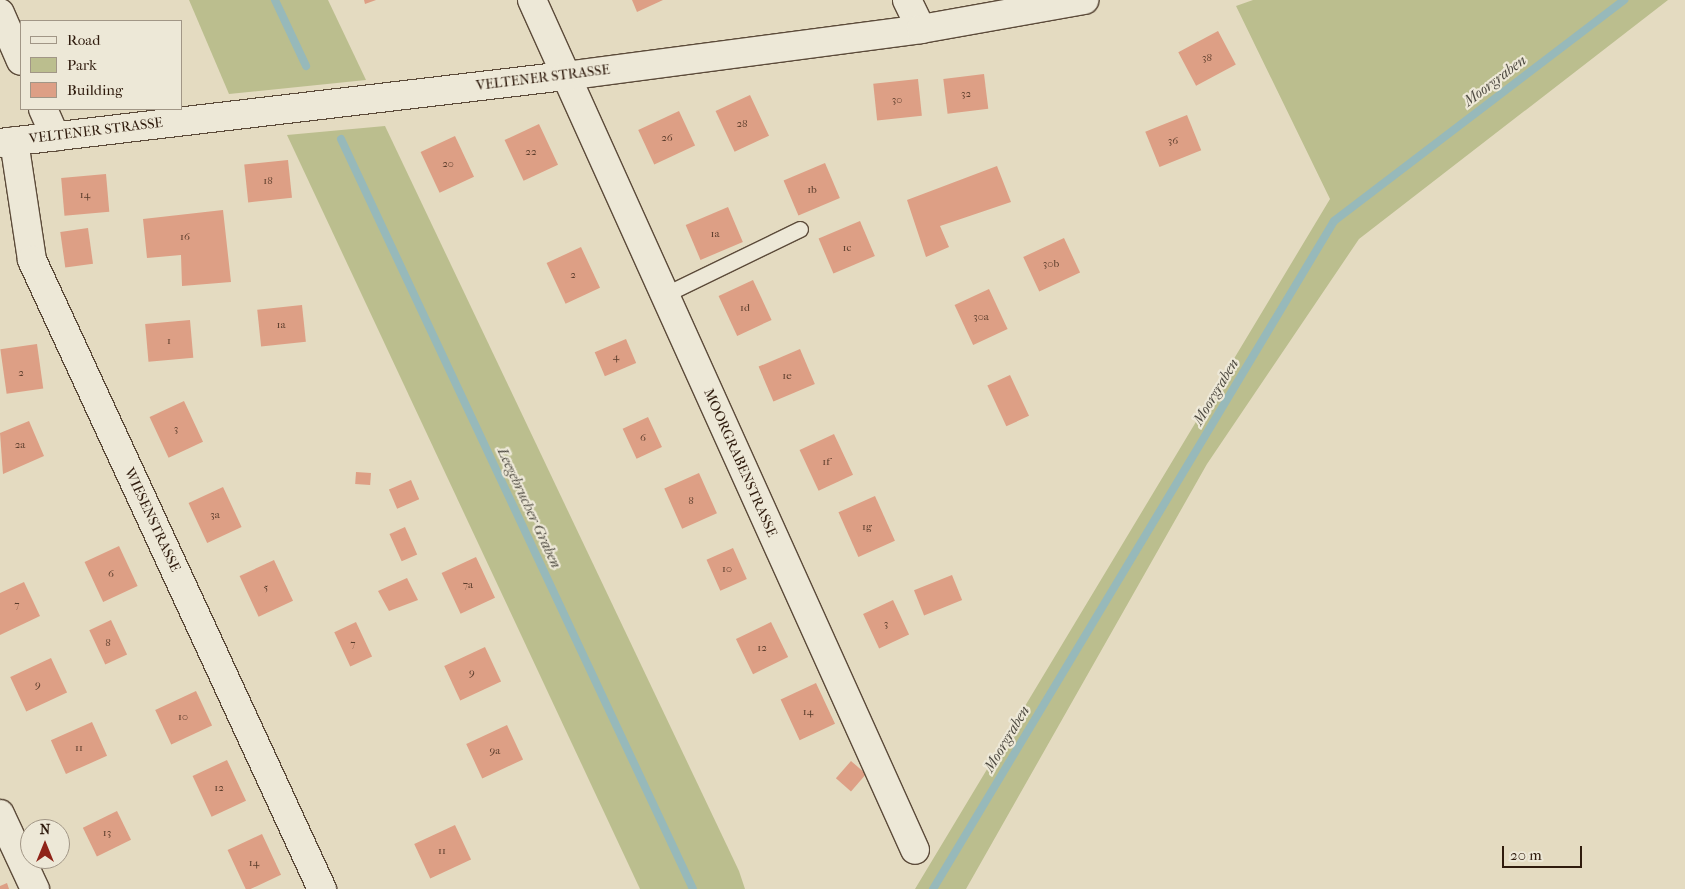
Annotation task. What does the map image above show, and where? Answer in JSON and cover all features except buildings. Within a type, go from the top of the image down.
[{"type":"street","name":"MOORGRABENSTRASSE","points":[[532,0],[915,850]]},
{"type":"street","points":[[908,0],[921,29]]},
{"type":"street","name":"VELTENER STRASSE","points":[[7,142],[565,76],[921,29],[1084,0]]},
{"type":"street","points":[[0,13],[20,59]]},
{"type":"street","points":[[43,110],[55,136]]},
{"type":"street","name":"WIESENSTRASSE","points":[[7,142],[32,260],[322,889]]},
{"type":"street","points":[[0,814],[35,889]]},
{"type":"lane","points":[[664,295],[800,229]]},
{"type":"green space","points":[[189,0],[328,0],[366,80],[229,94]]},
{"type":"green space","points":[[1253,0],[1668,0],[1359,239],[1207,464],[966,889],[915,889],[1330,199],[1236,6]]},
{"type":"green space","points":[[385,126],[739,871],[745,889],[640,889],[287,135]]},
{"type":"waterway","name":"Leegebrucher Graben","points":[[275,0],[306,66]]},
{"type":"waterway","name":"Moorgraben","points":[[933,889],[1334,221],[1624,0]]},
{"type":"waterway","name":"Leegebrucher Graben","points":[[341,139],[693,889]]}]
